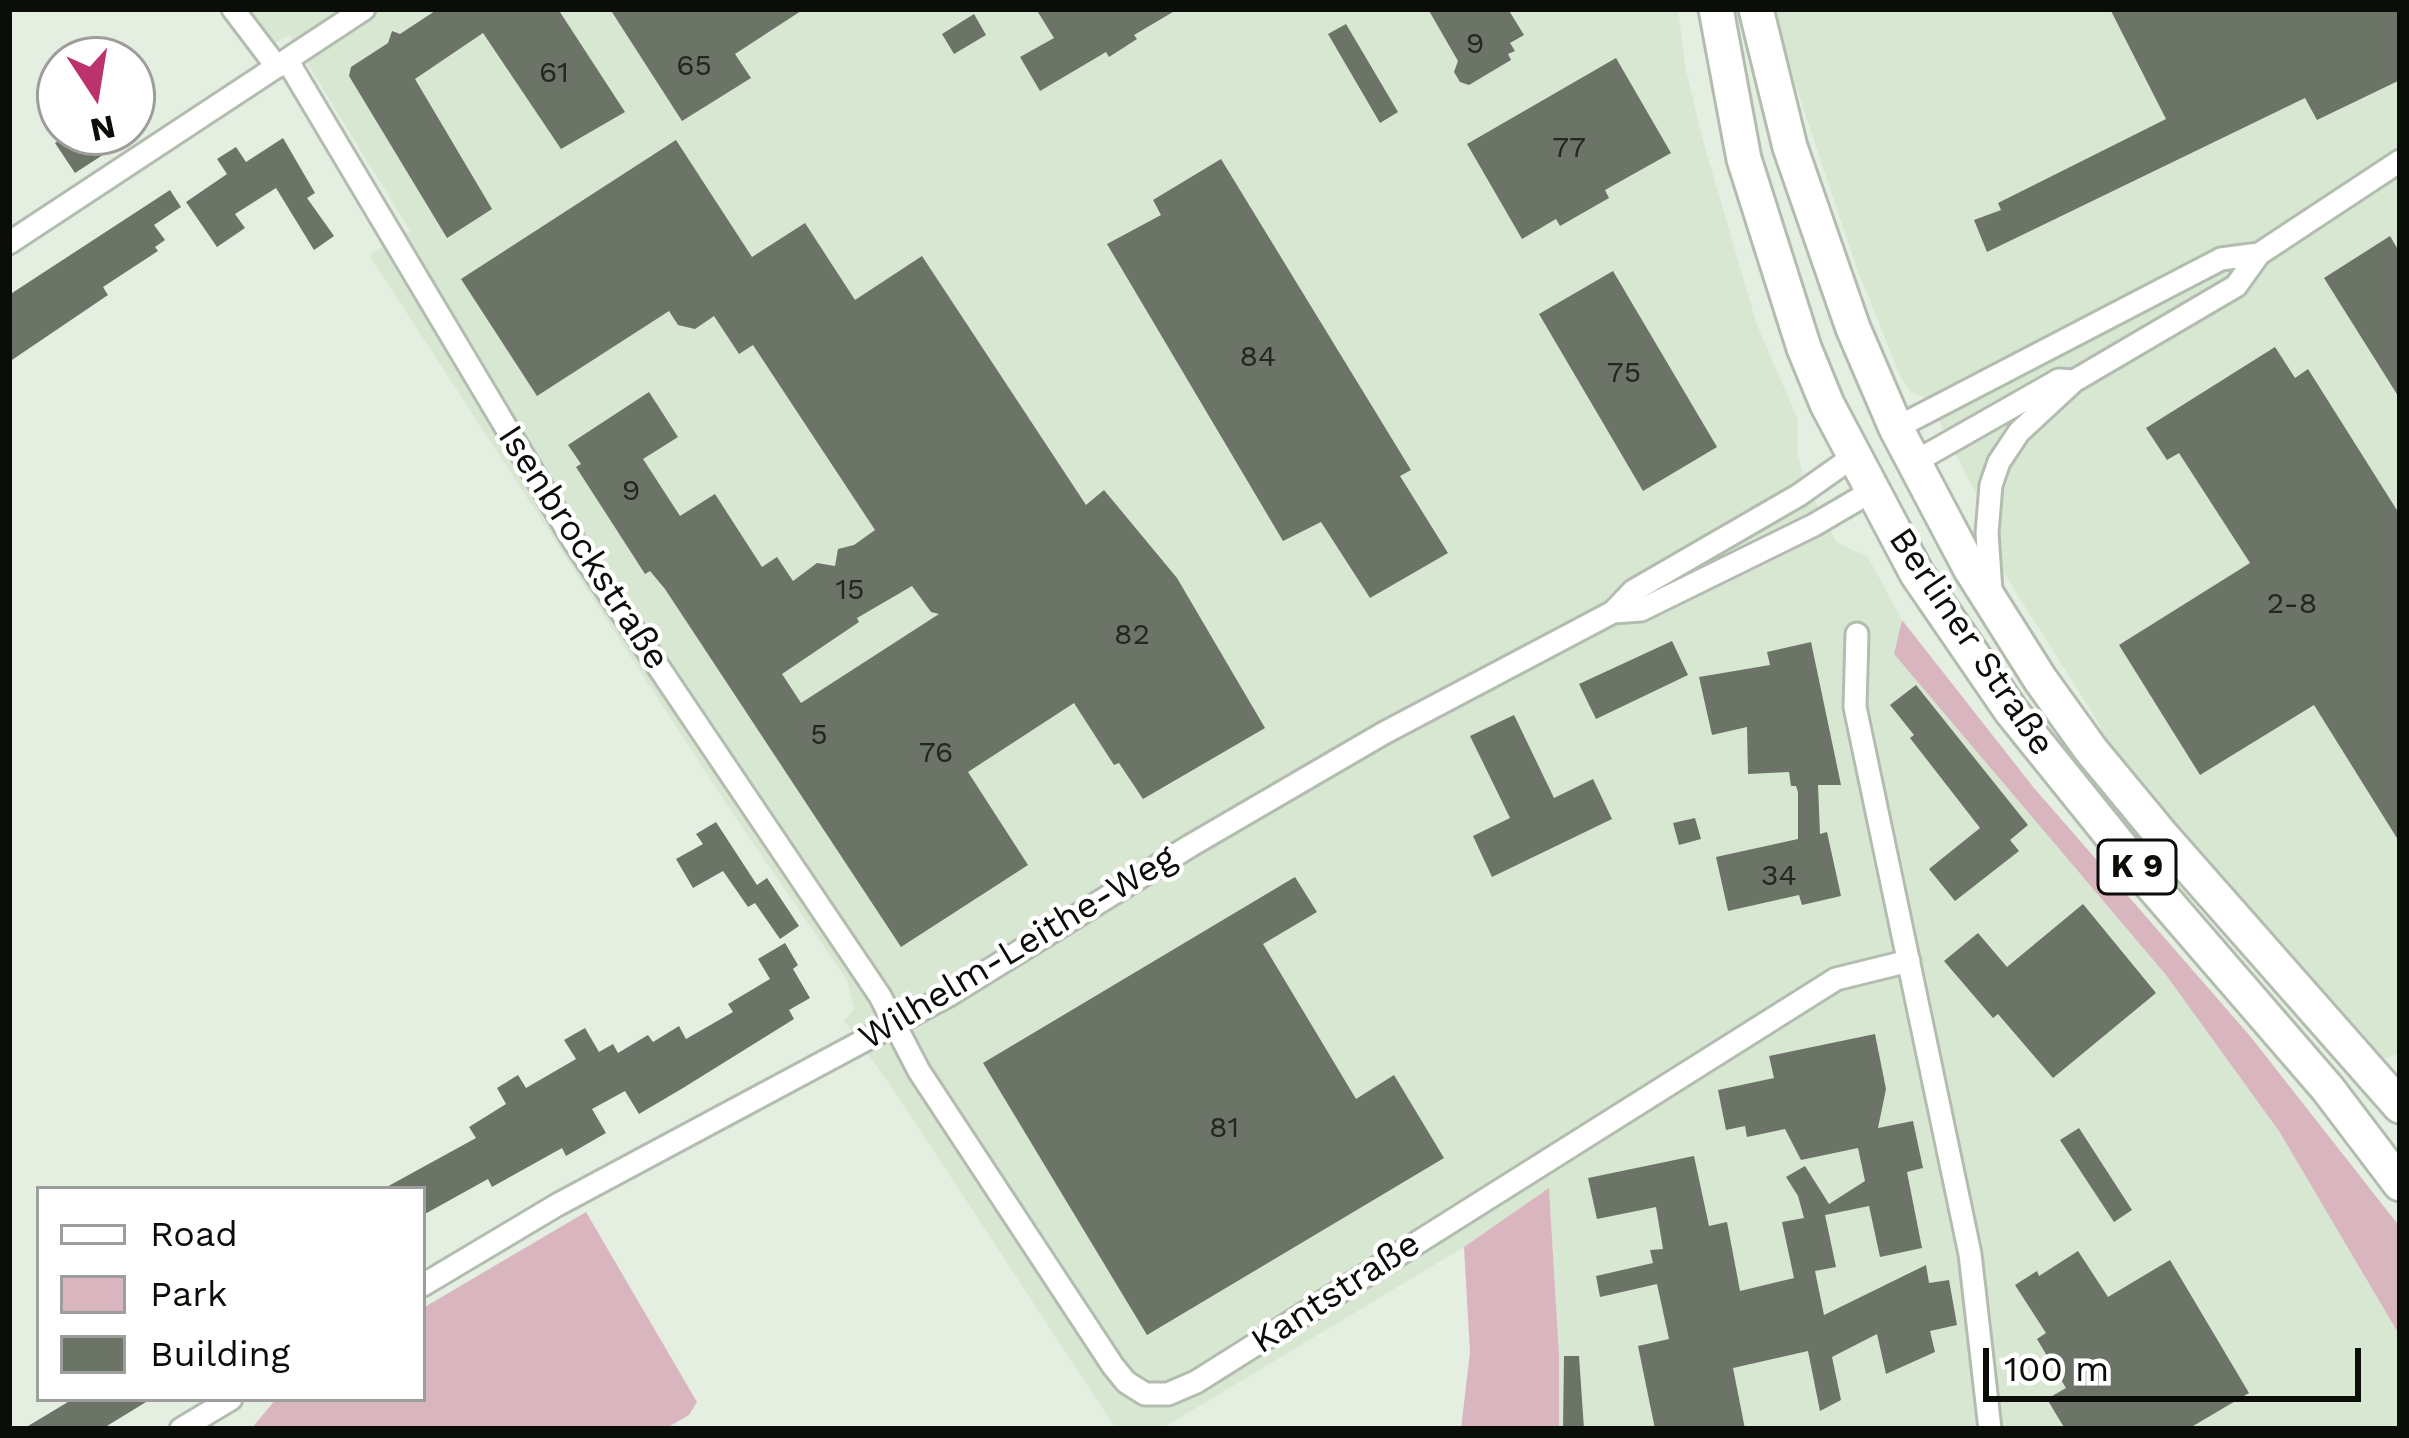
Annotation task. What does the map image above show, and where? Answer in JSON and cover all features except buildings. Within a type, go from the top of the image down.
[{"type":"main road","name":"Berliner Straße","points":[[1716,9],[1744,160],[1775,264],[1827,404],[1917,574],[2011,711],[2144,876],[2328,1089],[2400,1184]]},
{"type":"main road","name":"Berliner Straße","points":[[1756,9],[1814,224],[1852,328],[1913,463],[1992,604],[2105,767],[2400,1106]]},
{"type":"main road","name":"Wilhelm-Leithe-Weg","points":[[1854,456],[1896,428]]},
{"type":"main road","name":"Wilhelm-Leithe-Weg","points":[[1872,491],[1913,463]]},
{"type":"street","name":"Isenbrockstraße","points":[[233,9],[282,64],[575,543],[896,1025]]},
{"type":"street","points":[[9,243],[364,9]]},
{"type":"street","points":[[1992,604],[1987,532],[1991,485],[1999,462],[2019,432],[2074,381],[2236,286],[2259,254],[2400,161]]},
{"type":"street","points":[[1896,428],[2221,259],[2259,254]]},
{"type":"street","points":[[1913,463],[2059,380],[2074,381]]},
{"type":"street","name":"Wilhelm-Leithe-Weg","points":[[426,1283],[577,1194],[896,1025],[1327,765],[1613,612],[1633,591],[1799,495],[1854,456]]},
{"type":"street","name":"Wilhelm-Leithe-Weg","points":[[1613,612],[1641,610],[1814,525],[1872,491]]},
{"type":"street","points":[[1858,634],[1855,707],[1970,1254],[1990,1429]]},
{"type":"street","name":"Kantstraße","points":[[896,1025],[919,1071],[1113,1366],[1145,1394],[1168,1394],[1196,1382],[1836,980],[1910,961]]},
{"type":"street","points":[[181,1429],[226,1402]]},
{"type":"shaded area","points":[[245,9],[1678,9],[1702,137],[1757,325],[1798,420],[1797,451],[1804,479],[1836,542],[1868,557],[1902,620],[1894,654],[2166,975],[2279,1130],[2400,1336],[2400,1429],[1559,1429],[1549,1188],[1464,1247],[1161,1429],[1116,1429],[844,1021],[854,1009],[847,980],[731,811],[369,255],[410,231],[290,35],[272,44]]},
{"type":"shaded area","points":[[1770,9],[2400,9],[2400,1053],[2380,1060],[2124,772],[2002,570],[1997,535],[1927,398],[1911,392],[1901,378],[1855,263]]},
{"type":"green space","points":[[1902,620],[2034,788],[2250,1036],[2400,1227],[2400,1336],[2279,1131],[2166,975],[1894,654]]},
{"type":"green space","points":[[1549,1188],[1559,1429],[1461,1429],[1470,1352],[1464,1247]]},
{"type":"green space","points":[[586,1212],[697,1402],[689,1415],[665,1429],[251,1429],[274,1402],[426,1402],[426,1306]]}]
